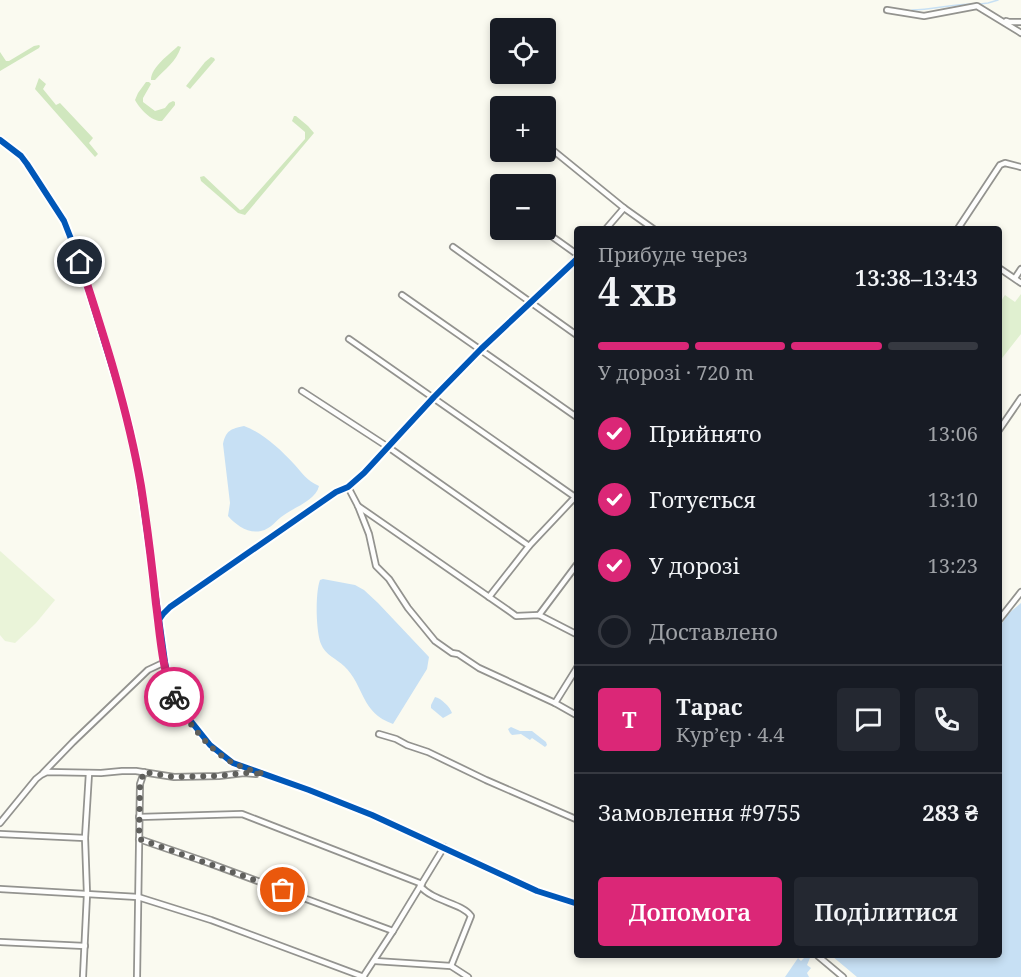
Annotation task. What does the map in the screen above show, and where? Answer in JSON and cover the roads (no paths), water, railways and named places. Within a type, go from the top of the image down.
[{"type":"street","points":[[887,10],[924,16],[976,3],[1017,24],[1021,33]]},
{"type":"street","points":[[0,140],[21,156],[38,178],[64,221],[98,318],[130,430],[143,504],[165,662],[171,691],[178,705],[210,746],[233,763],[372,814],[537,891],[574,903]]},
{"type":"street","points":[[556,153],[649,226]]},
{"type":"street","points":[[960,226],[1000,165],[1005,163],[1021,167]]},
{"type":"street","points":[[608,226],[624,208]]},
{"type":"street","points":[[556,240],[574,253]]},
{"type":"street","points":[[453,247],[574,333]]},
{"type":"street","points":[[158,621],[170,607],[184,597],[336,492],[348,487],[364,473],[481,349],[574,260]]},
{"type":"street","points":[[1015,278],[1021,269]]},
{"type":"street","points":[[1002,270],[1021,283]]},
{"type":"street","points":[[402,295],[574,415]]},
{"type":"street","points":[[349,339],[574,495]]},
{"type":"street","points":[[302,391],[388,447],[529,546]]},
{"type":"street","points":[[1002,426],[1021,398]]},
{"type":"street","points":[[348,487],[369,534],[376,566],[389,579],[408,608],[435,641],[479,668],[574,714]]},
{"type":"street","points":[[489,597],[529,546],[574,498]]},
{"type":"street","points":[[358,506],[516,615],[539,615],[574,633]]},
{"type":"street","points":[[539,615],[574,568]]},
{"type":"street","points":[[1002,616],[1021,592]]},
{"type":"street","points":[[0,823],[73,742],[148,670],[165,662]]},
{"type":"street","points":[[555,703],[574,672]]},
{"type":"street","points":[[379,734],[428,752],[574,818]]},
{"type":"street","points":[[41,775],[47,772],[122,771],[174,777],[264,774]]},
{"type":"street","points":[[137,977],[140,784],[144,772]]},
{"type":"street","points":[[83,977],[89,773]]},
{"type":"street","points":[[139,817],[242,814],[421,885],[434,897],[463,908],[471,916],[451,966]]},
{"type":"street","points":[[0,834],[86,838]]},
{"type":"street","points":[[139,839],[393,931]]},
{"type":"street","points":[[0,889],[138,897],[211,920],[364,977],[444,847]]},
{"type":"street","points":[[0,942],[85,946]]},
{"type":"street","points":[[820,958],[843,977]]},
{"type":"street","points":[[375,961],[451,966],[468,977]]},
{"type":"water","points":[[244,426],[271,442],[308,479],[319,486],[310,499],[268,528],[256,532],[243,528],[228,516],[230,503],[223,444],[230,431]]},
{"type":"water","points":[[320,580],[355,585],[364,590],[429,657],[427,669],[393,724],[374,713],[351,674],[325,651],[321,644],[317,622],[317,603],[318,586]]},
{"type":"water","points":[[1021,603],[1021,977],[857,977],[834,958],[1002,958],[1002,623],[1008,614]]},
{"type":"water","points":[[435,697],[445,703],[452,713],[443,718],[431,708]]},
{"type":"water","points":[[511,727],[520,731],[532,731],[547,745],[545,747],[521,734],[512,735],[508,729]]},
{"type":"water","points":[[798,958],[801,961],[804,958],[810,958],[807,965],[811,968],[807,973],[809,977],[785,977]]},
{"type":"waterway","points":[[980,4],[998,0]]},
{"type":"waterway","points":[[912,10],[973,4]]}]
